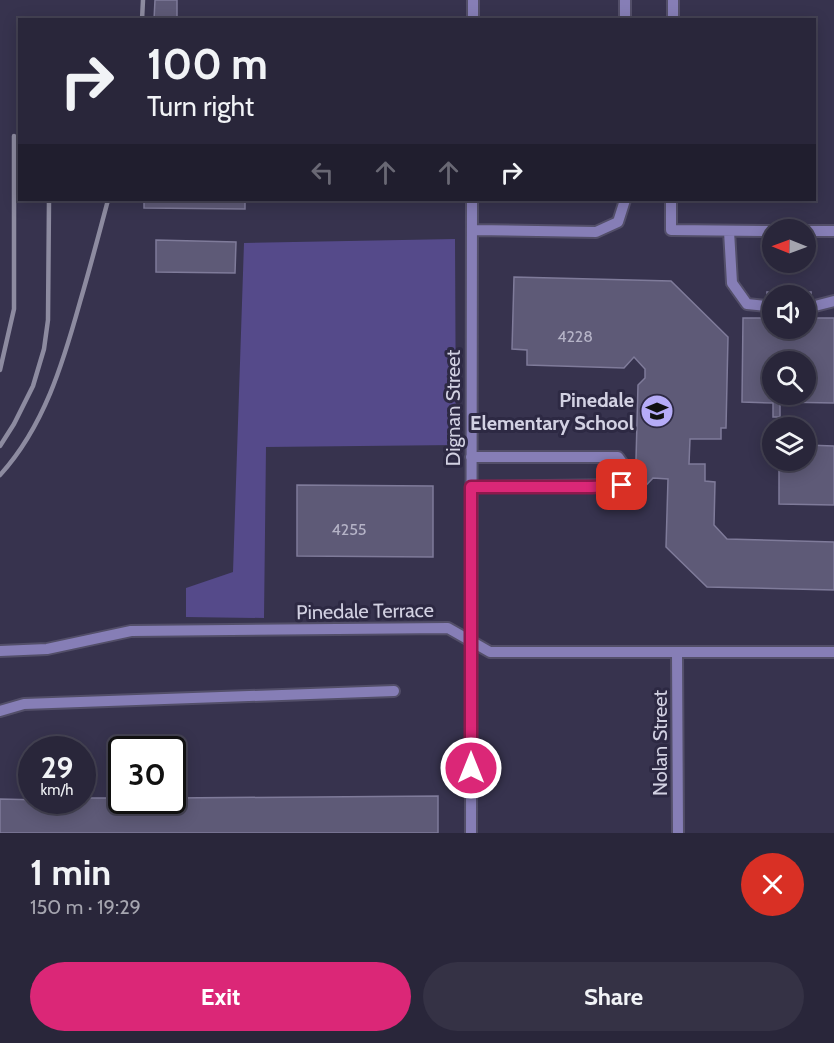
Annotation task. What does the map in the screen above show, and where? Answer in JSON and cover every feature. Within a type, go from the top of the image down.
[{"type":"street","points":[[473,0],[473,18]]},
{"type":"street","points":[[625,0],[625,18]]},
{"type":"street","points":[[673,0],[673,18]]},
{"type":"street","name":"Dignan Street","points":[[471,833],[472,201]]},
{"type":"street","points":[[472,230],[596,232],[618,222],[625,201]]},
{"type":"street","points":[[671,201],[671,230],[762,231]]},
{"type":"street","points":[[729,231],[732,283],[747,304],[762,306]]},
{"type":"street","points":[[816,231],[834,231]]},
{"type":"street","points":[[816,306],[834,302]]},
{"type":"street","points":[[471,457],[618,457],[628,471],[622,485],[471,487]]},
{"type":"street","name":"Pinedale Terrace","points":[[0,651],[46,649],[131,631],[448,628],[490,652],[834,652]]},
{"type":"street","name":"Nolan Street","points":[[677,652],[678,833]]},
{"type":"street","points":[[0,711],[24,704],[394,691]]},
{"type":"shaded area","points":[[455,239],[456,445],[266,447],[264,618],[186,617],[186,588],[233,572],[244,243]]},
{"type":"building","points":[[155,0],[177,0],[177,18],[154,18]]},
{"type":"building","points":[[144,201],[245,201],[245,209],[144,208]]},
{"type":"building","points":[[156,240],[236,242],[235,273],[156,272]]},
{"type":"building","points":[[514,277],[671,281],[728,337],[726,428],[721,428],[721,439],[690,439],[689,464],[705,464],[705,481],[715,482],[714,525],[727,539],[834,542],[834,590],[707,587],[666,547],[668,479],[653,478],[635,497],[638,385],[645,378],[645,369],[634,357],[624,368],[527,365],[527,350],[512,349]]},
{"type":"building","points":[[743,318],[762,318],[762,339],[816,339],[816,318],[834,318],[834,403],[816,403],[816,351],[762,351],[762,403],[742,402]]},
{"type":"building","points":[[773,405],[780,405],[780,417],[773,417]]},
{"type":"building","points":[[816,445],[834,446],[834,505],[779,504],[779,471],[816,471]]},
{"type":"building","points":[[297,485],[433,486],[433,557],[297,556]]},
{"type":"building","points":[[438,796],[438,833],[0,833],[0,799],[18,799],[18,814],[96,814],[96,798],[108,798],[108,814],[186,814],[186,798]]},
{"type":"railway","points":[[142,18],[143,0]]},
{"type":"railway","points":[[0,370],[14,309],[14,136]]},
{"type":"railway","points":[[0,446],[33,386],[44,349],[48,320],[49,201]]},
{"type":"railway","points":[[0,475],[29,436],[59,371],[108,201]]},
{"type":"place","name":"Pinedale Elementary School","points":[[657,411]]},
{"type":"route","points":[[471,768],[471,487],[622,485]]}]
